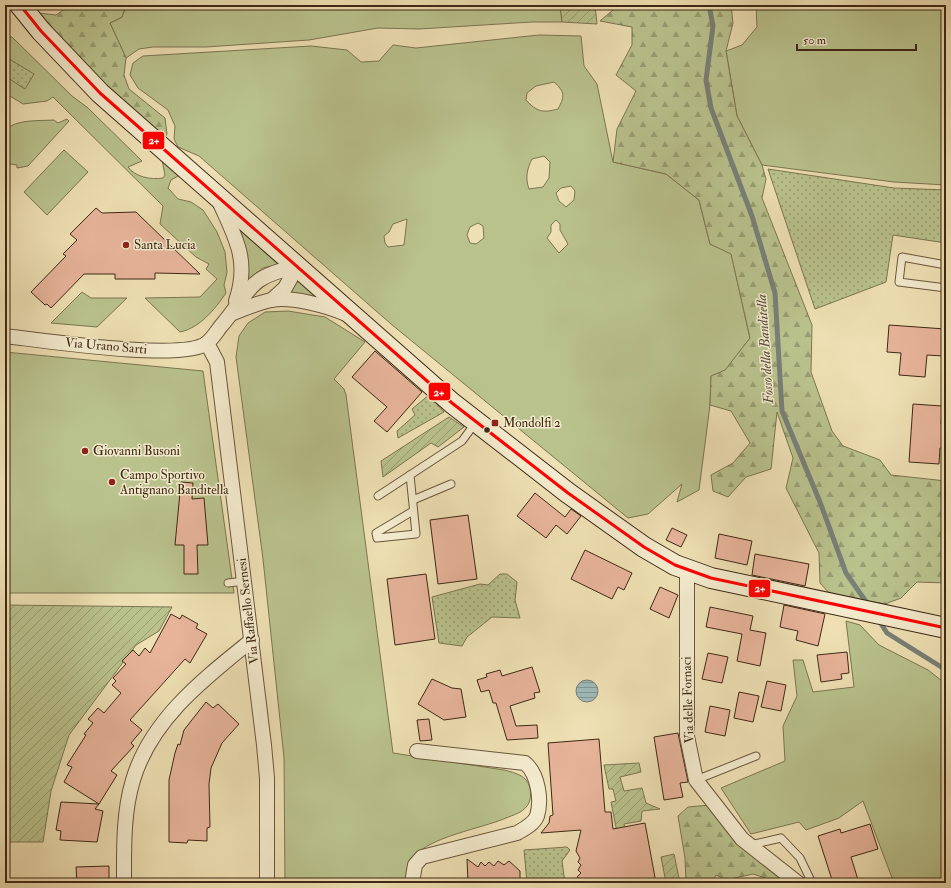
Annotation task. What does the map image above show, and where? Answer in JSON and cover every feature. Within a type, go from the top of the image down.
[{"type":"main road","points":[[20,5],[41,31],[100,93],[355,318],[476,422],[568,492],[644,547],[688,570],[711,578],[946,628]]},
{"type":"street","points":[[215,193],[235,237],[242,264],[240,288],[233,313]]},
{"type":"street","points":[[272,300],[290,282],[297,267]]},
{"type":"street","points":[[207,343],[233,313],[251,286],[260,278],[280,270],[297,267]]},
{"type":"street","points":[[233,313],[272,300],[290,300],[314,305],[355,318]]},
{"type":"street","name":"Via Urano Sarti","points":[[5,336],[162,351],[181,350],[207,343]]},
{"type":"street","name":"Via Raffaello Sernesi","points":[[207,343],[217,362],[252,640],[267,778],[267,883]]},
{"type":"street","name":"Via delle Fornaci","points":[[688,570],[686,729],[696,780],[742,839],[798,883]]},
{"type":"street","points":[[124,883],[124,837],[129,796],[133,779],[150,741],[175,707],[252,640]]},
{"type":"street","points":[[412,883],[415,865],[422,857],[517,832],[529,826],[536,817],[538,796],[536,776],[532,768],[525,763],[417,751]]},
{"type":"lane","points":[[946,265],[902,257],[899,282],[946,288]]},
{"type":"lane","points":[[378,496],[462,441],[476,422]]},
{"type":"lane","points":[[410,475],[413,500],[414,511],[416,534],[377,538],[376,532],[414,511]]},
{"type":"lane","points":[[413,500],[451,484]]},
{"type":"lane","points":[[228,583],[245,581]]},
{"type":"lane","points":[[696,780],[756,756]]},
{"type":"lane","points":[[750,845],[781,838],[800,858],[812,883]]},
{"type":"green space","points":[[126,5],[560,5],[562,22],[532,22],[419,29],[378,28],[309,40],[206,47],[153,47],[139,49],[126,58],[110,23],[122,17]]},
{"type":"green space","points":[[126,5],[122,17],[110,23],[126,58],[124,75],[129,89],[165,118],[167,134],[164,139],[79,63],[39,13],[56,15],[69,6]]},
{"type":"green space","points":[[560,5],[595,5],[597,24],[562,22]]},
{"type":"green space","points":[[619,5],[731,5],[733,23],[726,51],[737,116],[762,165],[766,179],[762,198],[812,325],[811,372],[832,431],[843,446],[880,460],[891,475],[946,481],[946,583],[917,582],[901,598],[885,604],[830,594],[820,583],[819,553],[786,488],[793,458],[777,412],[771,469],[746,477],[728,497],[713,491],[711,475],[733,463],[750,443],[731,411],[710,405],[711,376],[725,370],[750,338],[731,254],[710,244],[699,200],[666,174],[613,162],[617,129],[636,91],[616,75],[632,45],[632,27],[600,21]]},
{"type":"green space","points":[[756,5],[946,5],[946,185],[894,182],[762,165],[737,116],[726,51],[742,45],[757,27]]},
{"type":"green space","points":[[539,35],[581,36],[584,66],[597,84],[613,162],[666,174],[699,200],[710,244],[731,253],[750,338],[725,371],[711,376],[710,405],[699,490],[677,502],[682,484],[648,514],[628,518],[391,324],[199,156],[178,147],[174,139],[175,126],[168,110],[138,88],[130,75],[133,63],[143,56],[311,46],[347,50],[361,62],[379,61],[393,45],[416,48]],"holes":[[[554,82],[558,85],[563,94],[562,101],[558,109],[548,111],[540,110],[526,100],[527,93],[536,86]],[[544,156],[550,162],[549,178],[543,187],[529,189],[527,177],[532,159]],[[571,186],[575,191],[574,200],[566,207],[559,201],[556,193],[561,188]],[[407,219],[404,245],[388,247],[385,243],[384,236],[389,232],[393,224]],[[556,220],[560,224],[560,230],[568,244],[559,253],[547,238],[551,232],[551,225]],[[478,223],[483,226],[484,238],[476,244],[470,243],[467,235],[470,227]]]},
{"type":"green space","points":[[5,37],[12,37],[72,96],[88,108],[142,161],[128,167],[131,170],[144,177],[153,179],[163,178],[165,175],[162,160],[180,175],[171,180],[168,188],[178,199],[191,202],[203,210],[217,232],[225,252],[227,272],[224,285],[226,293],[212,311],[200,322],[187,330],[180,332],[145,298],[200,297],[217,279],[206,269],[209,264],[196,257],[160,224],[163,206],[53,97],[47,101],[23,104],[5,93]]},
{"type":"green space","points":[[6,57],[34,74],[25,89],[5,76]]},
{"type":"green space","points":[[67,119],[69,121],[28,166],[17,168],[17,165],[10,164],[6,160],[5,130],[10,126],[21,122],[35,121],[54,120],[58,123]]},
{"type":"green space","points":[[64,150],[88,172],[47,215],[24,192]]},
{"type":"green space","points":[[768,169],[894,188],[946,190],[946,243],[893,235],[886,282],[815,309]]},
{"type":"green space","points":[[236,227],[278,264],[263,268],[247,280]]},
{"type":"green space","points":[[296,278],[318,299],[287,293]]},
{"type":"green space","points":[[82,292],[91,298],[127,298],[97,327],[51,323]]},
{"type":"green space","points":[[288,311],[325,317],[365,342],[334,379],[344,389],[346,395],[393,753],[504,770],[523,777],[530,788],[531,795],[529,802],[520,812],[495,822],[444,838],[421,850],[409,863],[407,883],[285,883],[284,758],[263,559],[236,357],[239,336],[248,323],[265,312]]},
{"type":"green space","name":"Campo Sportivo Antignano Banditella","points":[[5,352],[203,371],[234,593],[5,593]]},
{"type":"green space","points":[[429,395],[444,412],[398,438],[397,431],[415,415],[412,409]]},
{"type":"green space","points":[[449,417],[464,427],[438,447],[431,443],[383,477],[381,461]]},
{"type":"green space","points":[[500,574],[507,574],[517,582],[515,600],[520,618],[492,617],[467,637],[462,646],[439,643],[432,597],[480,584],[488,585]]},
{"type":"green space","points":[[5,605],[172,607],[159,631],[136,645],[69,735],[51,791],[43,842],[5,842]]},
{"type":"green space","points":[[846,621],[860,625],[879,645],[928,670],[946,684],[946,860],[943,874],[946,883],[894,883],[863,801],[839,818],[806,830],[799,822],[751,834],[721,788],[785,761],[783,726],[797,696],[793,660],[803,660],[813,692],[854,687]]},
{"type":"green space","points":[[639,763],[641,772],[620,777],[624,791],[642,788],[646,803],[660,809],[642,811],[641,821],[624,824],[635,883],[627,883],[611,802],[616,801],[613,789],[609,789],[604,765]]},
{"type":"green space","points":[[710,805],[787,883],[769,883],[768,879],[753,874],[726,880],[716,875],[712,883],[686,883],[685,858],[678,816],[688,807]]},
{"type":"green space","points":[[567,847],[570,850],[562,861],[565,883],[527,883],[524,850]]},
{"type":"green space","points":[[674,854],[680,883],[666,883],[661,857]]},
{"type":"water","points":[[587,680],[595,683],[598,691],[595,699],[587,702],[579,699],[576,691],[579,683]]},
{"type":"building","name":"Santa Lucia","points":[[96,208],[102,213],[136,212],[200,274],[155,273],[155,279],[115,279],[115,274],[84,274],[51,308],[47,304],[45,305],[31,292],[66,256],[63,254],[77,240],[70,234]]},
{"type":"building","points":[[889,325],[945,329],[943,356],[927,355],[925,377],[899,375],[901,353],[887,352]]},
{"type":"building","points":[[375,351],[422,392],[387,432],[374,421],[387,407],[352,377]]},
{"type":"building","points":[[913,404],[942,406],[941,424],[946,424],[946,448],[940,448],[939,464],[909,462]]},
{"type":"building","points":[[181,482],[193,483],[192,499],[204,498],[208,545],[197,545],[198,574],[184,574],[184,545],[175,545]]},
{"type":"building","points":[[535,493],[565,517],[571,509],[581,516],[567,534],[556,525],[546,538],[517,516]]},
{"type":"building","points":[[468,515],[477,579],[438,584],[430,520]]},
{"type":"building","points":[[672,528],[687,535],[681,547],[666,540]]},
{"type":"building","points":[[719,534],[752,541],[747,565],[715,558]]},
{"type":"building","points":[[585,550],[632,573],[624,590],[618,587],[612,599],[571,579]]},
{"type":"building","points":[[755,554],[809,564],[805,586],[752,575]]},
{"type":"building","points":[[426,574],[435,639],[395,645],[387,579]]},
{"type":"building","points":[[660,587],[678,595],[669,618],[650,609]]},
{"type":"building","points":[[784,605],[825,614],[818,646],[796,640],[798,631],[780,627]]},
{"type":"building","points":[[710,607],[753,616],[750,630],[766,633],[760,666],[737,661],[742,634],[706,627]]},
{"type":"building","points":[[171,614],[180,619],[182,615],[198,624],[196,628],[207,634],[190,663],[185,659],[130,720],[142,730],[131,743],[134,746],[111,771],[117,775],[99,804],[64,782],[72,767],[67,765],[86,735],[84,734],[93,723],[88,719],[98,708],[104,713],[121,693],[112,685],[116,681],[113,678],[126,664],[122,661],[133,650],[139,656],[145,648],[150,653]]},
{"type":"building","points":[[847,652],[849,673],[841,674],[842,679],[821,682],[817,655]]},
{"type":"building","points":[[708,653],[728,657],[722,683],[702,679]]},
{"type":"building","points":[[532,667],[540,692],[534,693],[535,698],[510,706],[516,726],[537,725],[538,738],[507,740],[496,703],[493,703],[489,690],[481,692],[477,680],[487,677],[486,674],[500,670],[502,676]]},
{"type":"building","points":[[432,679],[452,688],[461,689],[466,717],[444,720],[418,704]]},
{"type":"building","points":[[767,681],[786,685],[781,711],[761,707]]},
{"type":"building","points":[[739,692],[759,696],[753,722],[734,718]]},
{"type":"building","points":[[206,702],[213,708],[218,704],[239,724],[222,743],[211,768],[209,784],[210,827],[207,828],[207,841],[188,840],[187,843],[169,842],[169,780],[175,753],[178,744],[180,745],[184,730]]},
{"type":"building","points":[[710,706],[730,710],[725,736],[705,732]]},
{"type":"building","points":[[429,719],[432,740],[420,741],[417,720]]},
{"type":"building","points":[[678,733],[688,782],[680,783],[683,797],[664,800],[654,737]]},
{"type":"building","points":[[599,739],[605,812],[611,812],[613,829],[645,823],[656,883],[585,883],[577,877],[581,873],[578,870],[581,865],[578,862],[580,858],[576,851],[581,830],[541,833],[549,823],[550,816],[553,815],[548,743]]},
{"type":"building","points":[[61,802],[99,804],[95,809],[103,811],[97,842],[60,840],[61,831],[56,830]]},
{"type":"building","points":[[870,824],[878,849],[851,857],[859,883],[833,883],[818,836],[840,829],[841,833]]},
{"type":"building","points":[[467,859],[478,867],[481,862],[485,866],[489,862],[494,866],[498,861],[504,865],[509,861],[520,871],[520,883],[468,883]]},
{"type":"building","points":[[109,866],[109,883],[77,883],[76,867]]},
{"type":"waterway","name":"Fosso della Banditella","points":[[709,5],[713,26],[706,80],[711,108],[752,216],[775,293],[782,411],[820,502],[846,573],[869,606]]},
{"type":"waterway","name":"Fosso della Banditella","points":[[878,619],[887,633],[946,670]]},
{"type":"transit line","name":"2+","points":[[20,5],[41,31],[100,93],[452,403],[568,493],[644,547],[675,565],[711,578],[946,628]]},
{"type":"place","name":"Santa Lucia","points":[[126,245]]},
{"type":"place","name":"Mondolfi 2","points":[[495,423]]},
{"type":"place","name":"Giovanni Busoni","points":[[85,451]]},
{"type":"place","name":"Campo Sportivo Antignano Banditella","points":[[112,482]]}]
